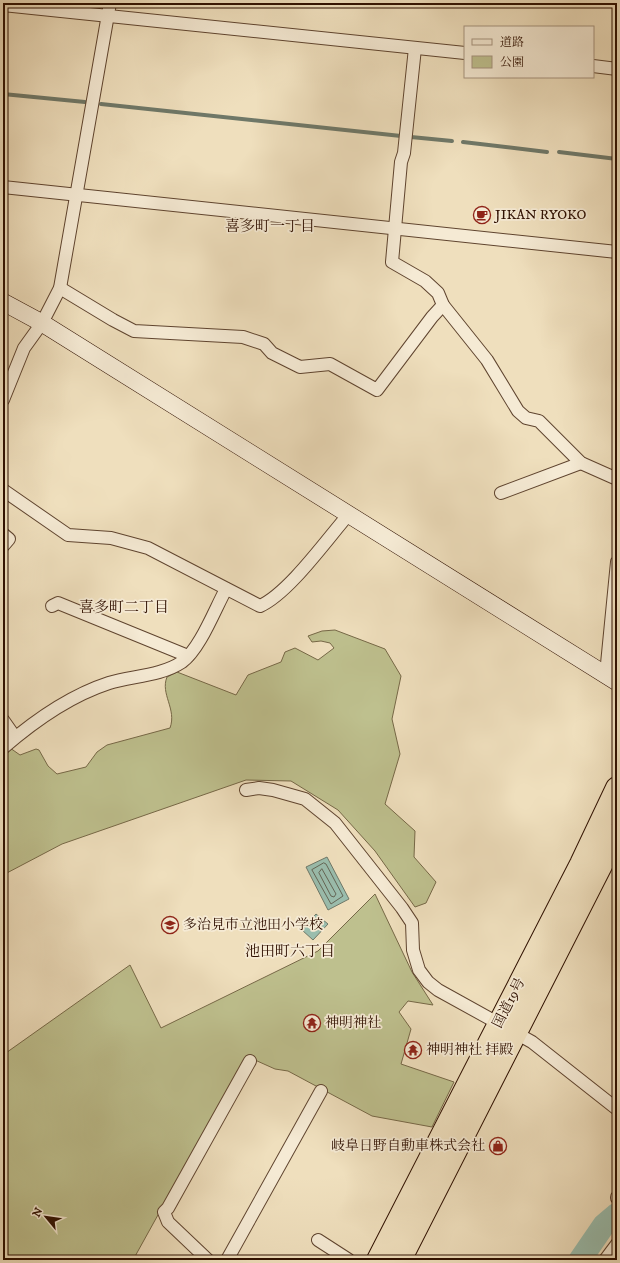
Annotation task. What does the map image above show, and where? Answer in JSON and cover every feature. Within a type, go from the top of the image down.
[{"type":"highway","name":"国道19号","points":[[400,1260],[508,1028],[581,864],[617,788]]},
{"type":"highway","name":"国道19号","points":[[378,1260],[508,1028],[598,874],[617,834]]},
{"type":"street","points":[[3,400],[24,348],[42,323],[60,288],[110,3]]},
{"type":"street","points":[[3,4],[464,53]]},
{"type":"street","points":[[416,48],[404,153],[401,162],[392,262],[425,281],[438,293],[443,305],[487,360],[518,411],[526,418],[539,421],[581,463],[617,479]]},
{"type":"street","points":[[594,66],[617,69]]},
{"type":"street","points":[[3,187],[617,252]]},
{"type":"street","points":[[60,288],[134,331],[243,337],[264,344],[272,353],[300,368],[330,364],[377,390],[432,317],[443,305]]},
{"type":"street","points":[[3,302],[42,323],[611,678],[617,562]]},
{"type":"street","points":[[501,493],[581,463]]},
{"type":"street","points":[[3,490],[68,535],[111,538],[148,548],[260,606],[270,602],[290,583],[349,514]]},
{"type":"street","points":[[3,534],[9,539],[3,546]]},
{"type":"street","points":[[3,748],[15,737],[73,697],[109,683],[165,669],[182,662],[196,645],[226,589]]},
{"type":"street","points":[[52,606],[58,604],[188,656]]},
{"type":"street","points":[[3,720],[15,737]]},
{"type":"street","points":[[246,790],[259,788],[273,790],[305,799],[335,823],[402,908],[412,923],[413,950],[420,970],[428,982],[438,990],[532,1042],[616,1107]]},
{"type":"street","points":[[598,874],[617,852]]},
{"type":"street","points":[[208,1260],[168,1222],[164,1212],[168,1208],[250,1061]]},
{"type":"street","points":[[227,1260],[321,1091]]},
{"type":"street","points":[[318,1240],[349,1260]]},
{"type":"street","points":[[610,1258],[617,1244]]},
{"type":"green space","points":[[335,630],[385,649],[401,676],[392,719],[400,754],[385,804],[415,831],[414,857],[436,882],[426,903],[415,907],[375,851],[338,810],[291,781],[246,780],[62,844],[3,875],[3,743],[20,755],[36,749],[39,750],[48,766],[57,774],[86,767],[97,752],[107,745],[170,728],[172,714],[165,683],[167,677],[177,672],[236,695],[248,675],[281,662],[285,652],[295,648],[318,660],[334,648],[330,643],[321,641],[312,642],[308,636],[322,631]]},
{"type":"green space","points":[[375,894],[412,972],[433,1005],[408,1001],[399,1012],[411,1029],[401,1064],[454,1082],[432,1127],[372,1116],[288,1071],[275,1069],[246,1056],[133,1260],[3,1260],[3,1055],[130,965],[161,1028],[318,951]]},
{"type":"water","points":[[327,857],[349,899],[328,910],[306,867]]},
{"type":"water","points":[[316,914],[328,924],[313,940],[302,930]]},
{"type":"waterway","points":[[3,94],[85,102]]},
{"type":"waterway","points":[[101,104],[401,136]]},
{"type":"waterway","points":[[411,137],[452,141]]},
{"type":"waterway","points":[[463,142],[547,152]]},
{"type":"waterway","points":[[559,152],[617,159]]},
{"type":"waterway","points":[[580,1260],[604,1225],[617,1214]]},
{"type":"place","name":"JIKAN RYOKO","points":[[482,215]]},
{"type":"place","name":"多治見市立池田小学校","points":[[170,925]]},
{"type":"place","name":"神明神社","points":[[312,1023]]},
{"type":"place","name":"神明神社 拝殿","points":[[413,1050]]},
{"type":"place","name":"岐阜日野自動車株式会社","points":[[498,1146]]},
{"type":"district","name":"喜多町一丁目","points":[[270,226]]},
{"type":"district","name":"喜多町二丁目","points":[[124,607]]},
{"type":"district","name":"池田町六丁目","points":[[290,951]]}]
